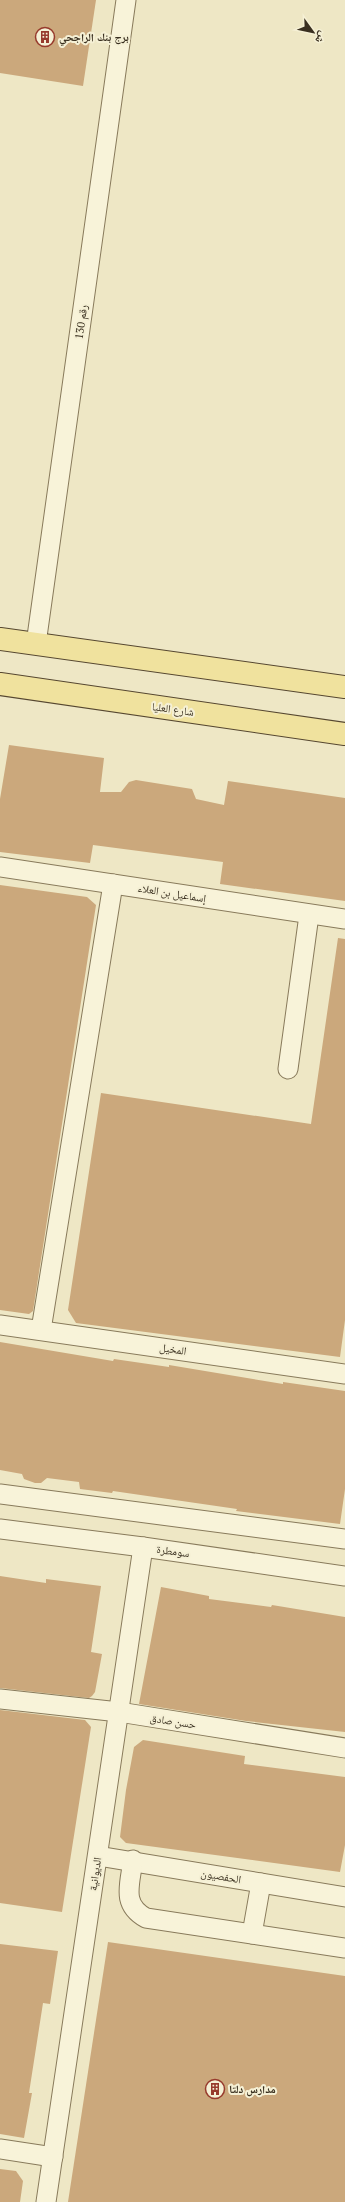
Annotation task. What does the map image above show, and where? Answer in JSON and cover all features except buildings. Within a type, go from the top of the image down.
[{"type":"main road","points":[[0,639],[345,687]]},
{"type":"main road","name":"شارع العليا","points":[[1,687],[345,734]]},
{"type":"street","name":"رقم 130","points":[[36,644],[126,0]]},
{"type":"street","name":"إسماعيل بن العلاء","points":[[0,866],[309,915],[345,919]]},
{"type":"street","points":[[41,1330],[113,884]]},
{"type":"street","points":[[288,1069],[309,915]]},
{"type":"street","name":"المخيل","points":[[0,1325],[345,1374]]},
{"type":"street","points":[[0,1494],[345,1539]]},
{"type":"street","name":"سومطرة","points":[[0,1529],[143,1547],[345,1576]]},
{"type":"street","name":"الديوانية","points":[[46,2202],[143,1547]]},
{"type":"street","name":"حسن صادق","points":[[0,1699],[119,1712],[345,1748]]},
{"type":"street","name":"الحفصيون","points":[[98,1856],[133,1860],[345,1897]]},
{"type":"street","points":[[133,1860],[128,1901],[139,1914],[146,1918],[345,1948]]},
{"type":"street","points":[[252,1934],[261,1883]]},
{"type":"street","points":[[0,2149],[53,2157]]},
{"type":"place","name":"برج بنك الراجحي","points":[[45,37]]},
{"type":"place","name":"مدارس دلتا","points":[[215,2089]]}]
